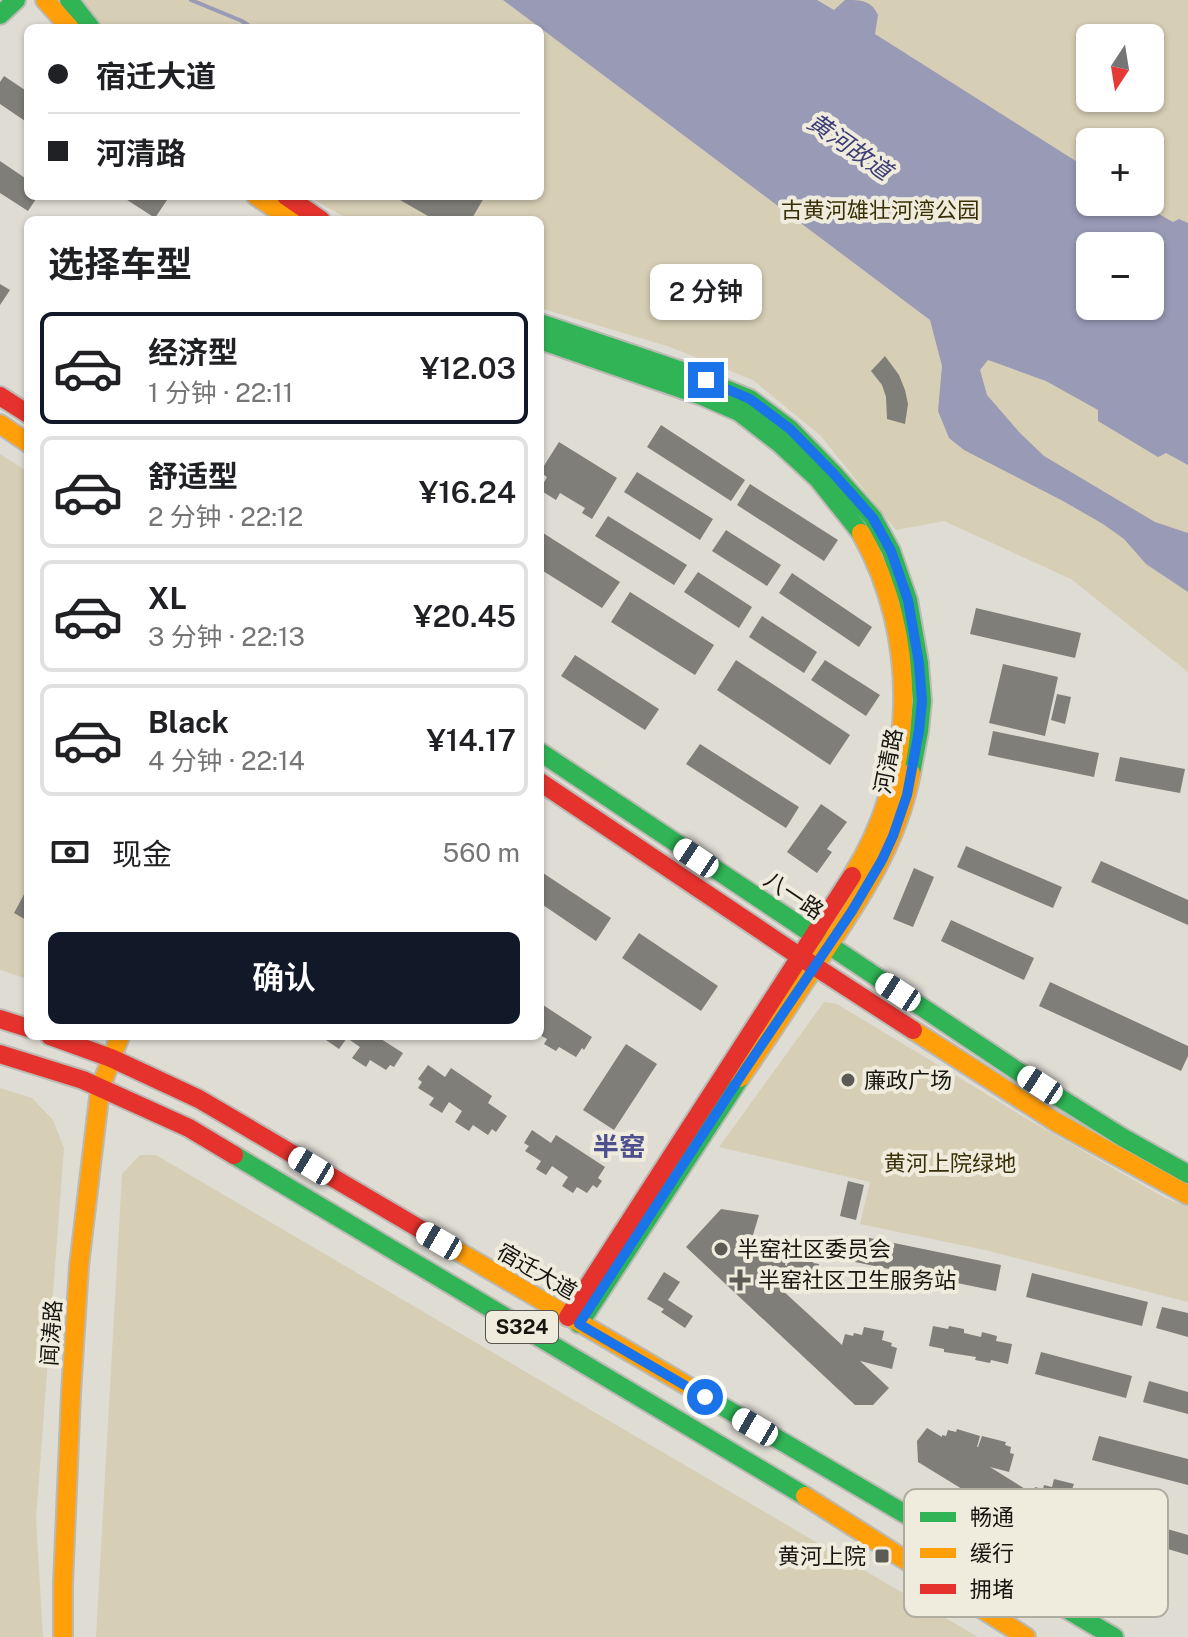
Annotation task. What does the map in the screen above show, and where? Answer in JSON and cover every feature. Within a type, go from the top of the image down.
[{"type":"main road","points":[[0,15],[16,0]]},
{"type":"main road","points":[[45,0],[66,24]]},
{"type":"main road","points":[[69,0],[88,24]]},
{"type":"main road","points":[[262,200],[286,216]]},
{"type":"main road","points":[[292,200],[315,216]]},
{"type":"main road","name":"河清路","points":[[544,336],[739,412],[818,479],[862,534],[880,572],[891,609],[903,672],[904,708],[896,773],[869,847],[821,942],[680,1167],[574,1320]]},
{"type":"main road","points":[[0,396],[24,411]]},
{"type":"main road","points":[[0,424],[24,440]]},
{"type":"main road","name":"八一路","points":[[544,755],[821,942],[1138,1148],[1188,1174]]},
{"type":"main road","points":[[544,785],[807,962],[1056,1122],[1188,1195]]},
{"type":"main road","points":[[0,1019],[24,1027]]},
{"type":"main road","name":"宿迁大道","points":[[61,1040],[111,1058],[199,1099],[904,1514]]},
{"type":"main road","name":"闻涛路","points":[[63,1637],[71,1393],[79,1266],[100,1089],[118,1040]]},
{"type":"main road","name":"S324","points":[[0,1054],[83,1080],[189,1128],[807,1497],[904,1559]]},
{"type":"main road","name":"S324","points":[[995,1617],[1026,1637]]},
{"type":"main road","name":"宿迁大道","points":[[1080,1617],[1114,1637]]},
{"type":"green space","name":"古黄河雄壮河湾公园","points":[[77,0],[1188,0],[1188,672],[1071,579],[944,521],[896,530],[821,436],[753,380],[670,347],[544,309],[544,216],[343,216],[314,200],[544,200],[544,24],[99,24]]},
{"type":"green space","points":[[0,454],[24,469],[24,978],[0,970]]},
{"type":"green space","name":"黄河上院绿地","points":[[824,1002],[837,1004],[1024,1117],[1165,1198],[1188,1207],[1188,1302],[985,1250],[860,1224],[870,1182],[719,1147]]},
{"type":"green space","points":[[0,1088],[32,1098],[53,1120],[64,1148],[36,1518],[43,1637],[0,1637]]},
{"type":"green space","points":[[140,1155],[156,1155],[904,1594],[904,1617],[944,1617],[978,1637],[96,1637],[122,1174]]},
{"type":"water","name":"黄河故道","points":[[503,0],[817,0],[834,10],[845,0],[865,2],[878,15],[875,34],[1076,161],[1076,216],[1162,216],[1173,222],[1179,219],[1188,223],[1188,465],[1166,453],[1158,457],[1098,421],[1098,410],[1046,381],[988,360],[980,370],[987,395],[1044,456],[1155,522],[1188,533],[1188,592],[1146,564],[1124,539],[1103,524],[964,450],[949,438],[938,411],[942,366],[930,320],[544,31],[544,24],[535,24]]},
{"type":"building","points":[[4,76],[24,89],[24,120],[0,104],[0,82]]},
{"type":"building","points":[[0,161],[24,177],[24,200],[35,200],[28,211],[0,193]]},
{"type":"building","points":[[127,200],[167,200],[156,216]]},
{"type":"building","points":[[400,200],[483,200],[473,216],[428,216]]},
{"type":"building","points":[[0,284],[10,290],[0,305]]},
{"type":"building","points":[[885,356],[899,375],[905,390],[908,404],[905,424],[887,419],[882,385],[871,371]]},
{"type":"building","points":[[661,425],[745,480],[731,501],[647,447]]},
{"type":"building","points":[[559,442],[617,478],[592,519],[582,513],[585,508],[560,493],[556,500],[544,492],[547,477],[544,466]]},
{"type":"building","points":[[637,472],[713,519],[700,540],[624,492]]},
{"type":"building","points":[[750,484],[838,540],[824,561],[737,505]]},
{"type":"building","points":[[608,516],[687,565],[674,585],[595,536]]},
{"type":"building","points":[[726,530],[781,565],[767,586],[712,551]]},
{"type":"building","points":[[544,534],[620,582],[602,608],[544,572]]},
{"type":"building","points":[[698,572],[752,607],[739,628],[684,592]]},
{"type":"building","points":[[792,573],[872,627],[859,647],[779,593]]},
{"type":"building","points":[[630,592],[714,645],[695,675],[611,622]]},
{"type":"building","points":[[976,608],[1081,633],[1075,658],[970,634]]},
{"type":"building","points":[[762,616],[817,652],[804,673],[749,637]]},
{"type":"building","points":[[575,655],[659,709],[645,730],[561,676]]},
{"type":"building","points":[[736,660],[850,735],[830,765],[717,690]]},
{"type":"building","points":[[825,660],[880,695],[866,716],[811,680]]},
{"type":"building","points":[[1003,664],[1058,677],[1045,736],[989,723]]},
{"type":"building","points":[[1057,694],[1071,697],[1065,724],[1051,720]]},
{"type":"building","points":[[993,731],[1099,753],[1094,777],[988,755]]},
{"type":"building","points":[[700,744],[799,807],[786,828],[686,764]]},
{"type":"building","points":[[1120,757],[1185,769],[1180,793],[1115,781]]},
{"type":"building","points":[[821,804],[847,822],[827,849],[832,852],[817,873],[787,852]]},
{"type":"building","points":[[966,846],[1062,887],[1053,908],[957,867]]},
{"type":"building","points":[[1101,861],[1188,900],[1188,925],[1091,882]]},
{"type":"building","points":[[914,868],[934,877],[913,927],[893,919]]},
{"type":"building","points":[[544,874],[611,918],[596,941],[544,906]]},
{"type":"building","points":[[24,894],[24,919],[14,913]]},
{"type":"building","points":[[951,920],[1034,958],[1024,980],[941,941]]},
{"type":"building","points":[[639,933],[718,986],[701,1011],[622,958]]},
{"type":"building","points":[[1050,982],[1188,1046],[1188,1056],[1181,1071],[1039,1006]]},
{"type":"building","points":[[544,1006],[592,1037],[576,1057],[559,1047],[556,1051],[544,1044],[547,1039],[544,1037]]},
{"type":"building","points":[[326,1040],[346,1040],[339,1049]]},
{"type":"building","points":[[350,1040],[383,1040],[403,1053],[394,1067],[390,1065],[386,1070],[370,1060],[366,1067],[352,1058],[360,1047]]},
{"type":"building","points":[[626,1044],[657,1064],[614,1130],[583,1110]]},
{"type":"building","points":[[428,1065],[445,1077],[451,1068],[492,1096],[488,1103],[507,1116],[496,1132],[492,1129],[488,1135],[473,1125],[469,1131],[455,1122],[462,1111],[449,1102],[442,1113],[429,1105],[434,1098],[418,1088],[422,1082],[418,1079]]},
{"type":"building","points":[[532,1130],[551,1143],[556,1135],[605,1167],[598,1178],[602,1181],[597,1188],[593,1185],[587,1193],[577,1187],[573,1193],[562,1186],[568,1177],[552,1166],[546,1175],[536,1169],[541,1161],[525,1151],[529,1146],[524,1143]]},
{"type":"building","points":[[848,1181],[864,1185],[856,1220],[840,1216]]},
{"type":"building","points":[[721,1209],[759,1215],[746,1258],[749,1260],[755,1250],[764,1252],[764,1249],[787,1254],[787,1266],[789,1254],[819,1264],[818,1271],[822,1272],[818,1289],[769,1278],[842,1345],[845,1334],[862,1335],[864,1327],[884,1331],[882,1340],[897,1348],[892,1369],[860,1361],[889,1388],[873,1405],[855,1405],[686,1247]]},
{"type":"building","points":[[860,1236],[1001,1265],[996,1291],[855,1262]]},
{"type":"building","points":[[664,1272],[680,1282],[668,1300],[693,1316],[685,1328],[647,1299]]},
{"type":"building","points":[[1032,1273],[1148,1302],[1142,1326],[1026,1297]]},
{"type":"building","points":[[1162,1307],[1188,1313],[1188,1337],[1156,1328]]},
{"type":"building","points":[[933,1326],[964,1329],[964,1333],[981,1337],[982,1332],[997,1336],[996,1341],[1012,1344],[1008,1364],[975,1360],[976,1357],[944,1352],[944,1349],[929,1346]]},
{"type":"building","points":[[1041,1352],[1132,1376],[1126,1398],[1035,1374]]},
{"type":"building","points":[[1149,1381],[1188,1392],[1188,1414],[1143,1402]]},
{"type":"building","points":[[927,1428],[942,1437],[948,1430],[956,1432],[957,1429],[980,1436],[977,1447],[982,1436],[1006,1442],[1005,1445],[1011,1447],[1010,1453],[1014,1454],[1009,1472],[990,1467],[1025,1489],[962,1489],[918,1462],[917,1441]]},
{"type":"building","points":[[1099,1436],[1188,1459],[1188,1485],[1092,1460]]},
{"type":"building","points":[[1054,1479],[1074,1484],[1072,1489],[1043,1489],[1044,1485],[1052,1487]]},
{"type":"building","points":[[1168,1529],[1188,1535],[1188,1555],[1168,1549]]},
{"type":"waterway","points":[[191,0],[246,24]]},
{"type":"traffic: fast","points":[[0,15],[16,0]]},
{"type":"traffic: fast","points":[[69,0],[88,24]]},
{"type":"traffic: fast","points":[[544,324],[682,371],[750,399],[790,429],[873,518],[891,551],[908,600],[919,663],[922,701],[911,773]]},
{"type":"traffic: fast","points":[[544,341],[702,396],[739,412],[818,479],[861,533]]},
{"type":"traffic: fast","points":[[544,755],[1025,1076],[1188,1174]]},
{"type":"traffic: fast","points":[[579,1324],[740,1078]]},
{"type":"traffic: fast","points":[[234,1155],[805,1496]]},
{"type":"traffic: fast","points":[[703,1395],[904,1513]]},
{"type":"traffic: fast","points":[[1080,1617],[1114,1637]]},
{"type":"traffic: slow","points":[[45,0],[66,24]]},
{"type":"traffic: slow","points":[[262,200],[286,216]]},
{"type":"traffic: slow","points":[[0,424],[24,440]]},
{"type":"traffic: slow","points":[[852,876],[873,836],[889,794],[899,750],[903,706],[901,661],[894,617],[880,574],[861,533]]},
{"type":"traffic: slow","points":[[740,1078],[875,871],[897,823],[911,773]]},
{"type":"traffic: slow","points":[[913,1030],[1056,1122],[1188,1195]]},
{"type":"traffic: slow","points":[[63,1637],[71,1393],[79,1266],[100,1089],[118,1040]]},
{"type":"traffic: slow","points":[[432,1236],[703,1395]]},
{"type":"traffic: slow","points":[[805,1496],[904,1559]]},
{"type":"traffic: slow","points":[[995,1617],[1026,1637]]},
{"type":"traffic: jam","points":[[292,200],[315,216]]},
{"type":"traffic: jam","points":[[0,396],[24,411]]},
{"type":"traffic: jam","points":[[544,785],[913,1030]]},
{"type":"traffic: jam","points":[[568,1317],[852,876]]},
{"type":"traffic: jam","points":[[0,1019],[24,1027]]},
{"type":"traffic: jam","points":[[61,1040],[111,1058],[199,1099],[432,1236]]},
{"type":"traffic: jam","points":[[0,1054],[83,1080],[189,1128],[234,1155]]},
{"type":"place","name":"廉政广场","points":[[848,1080]]},
{"type":"place","name":"半窑社区委员会","points":[[721,1249]]},
{"type":"place","name":"半窑社区卫生服务站","points":[[740,1280]]},
{"type":"place","name":"黄河上院","points":[[882,1556]]},
{"type":"district","name":"半窑","points":[[619,1146]]},
{"type":"route","points":[[705,1397],[579,1324],[852,911],[882,860],[907,795],[922,701],[908,600],[891,551],[873,518],[790,429],[750,399],[706,380]]}]
